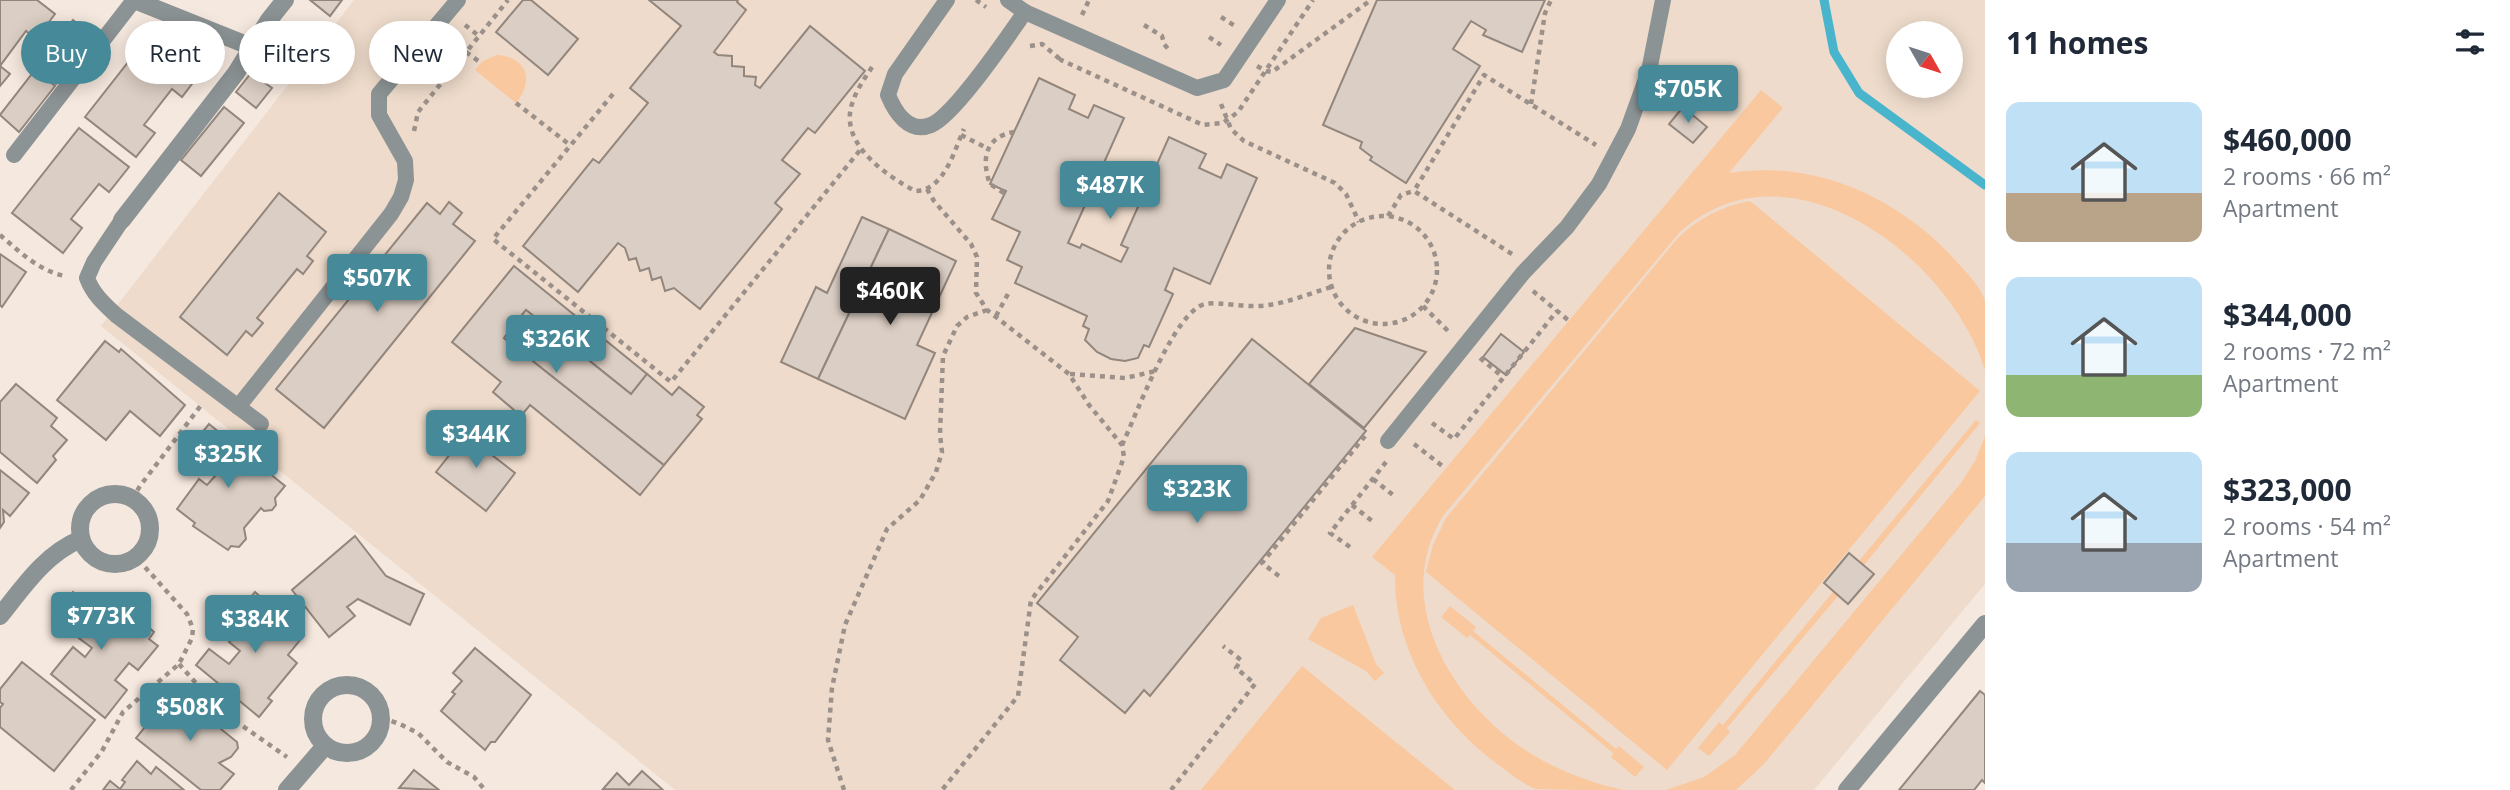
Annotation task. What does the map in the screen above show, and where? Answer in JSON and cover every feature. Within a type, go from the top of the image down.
[{"type":"street","points":[[134,0],[239,42]]},
{"type":"street","points":[[270,21],[285,0]]},
{"type":"street","points":[[122,220],[239,69]]},
{"type":"street","points":[[107,495],[121,495],[132,499],[143,508],[148,518],[149,533],[146,545],[136,557],[122,564],[110,564],[96,559],[85,549],[81,539],[80,523],[86,510],[96,499],[107,495]]},
{"type":"street","points":[[0,615],[46,560],[65,546],[81,539]]},
{"type":"street","points":[[1847,790],[1985,624]]},
{"type":"street","points":[[347,684],[361,687],[370,693],[378,703],[382,718],[380,730],[374,740],[363,750],[348,754],[335,752],[326,746],[315,732],[314,713],[321,696],[335,686],[347,684]]},
{"type":"street","points":[[287,790],[326,746]]},
{"type":"lane","points":[[14,155],[134,0]]},
{"type":"lane","points":[[238,407],[391,214],[401,197],[406,180],[405,161],[379,115],[379,94],[457,0]]},
{"type":"lane","points":[[947,0],[895,74],[888,95],[895,113],[910,124],[929,126],[947,114],[1025,12]]},
{"type":"lane","points":[[1008,0],[1025,12],[1197,89],[1224,80],[1278,0]]},
{"type":"lane","points":[[1388,442],[1523,273],[1567,227],[1600,184],[1628,129],[1649,71],[1662,0]]},
{"type":"lane","points":[[122,220],[94,262],[87,278],[99,300],[261,424]]},
{"type":"path","points":[[467,51],[508,0]]},
{"type":"path","points":[[1240,55],[1272,72],[1371,0]]},
{"type":"path","points":[[1531,104],[1545,13],[1551,0]]},
{"type":"path","points":[[467,53],[481,64]]},
{"type":"path","points":[[1388,216],[1401,195],[1414,191],[1484,75],[1597,145]]},
{"type":"path","points":[[401,153],[412,141],[418,112],[440,84]]},
{"type":"path","points":[[613,94],[493,239],[671,382],[861,149]]},
{"type":"path","points":[[516,103],[570,145]]},
{"type":"path","points":[[987,148],[1002,134],[1014,132]]},
{"type":"path","points":[[961,135],[987,148]]},
{"type":"path","points":[[1244,141],[1335,183],[1346,194],[1359,222]]},
{"type":"path","points":[[987,148],[989,180],[993,187],[1004,193]]},
{"type":"path","points":[[928,189],[934,201],[971,244],[977,257],[976,293],[987,310],[1069,373],[1089,405],[1122,445],[1124,457],[1108,501],[1031,600],[1018,696],[942,790]]},
{"type":"path","points":[[1414,191],[1513,254],[1534,293],[1568,320]]},
{"type":"path","points":[[1388,216],[1406,221],[1420,231],[1431,246],[1437,263],[1436,280],[1430,297],[1423,306],[1404,321],[1386,325],[1368,323],[1352,315],[1339,303],[1331,287],[1328,269],[1332,251],[1341,236],[1359,222],[1371,217],[1388,216]]},
{"type":"path","points":[[0,235],[32,262],[55,274],[87,278]]},
{"type":"path","points":[[1122,445],[1180,323],[1194,310],[1205,304],[1269,305],[1331,287]]},
{"type":"path","points":[[996,316],[1009,292]]},
{"type":"path","points":[[844,790],[828,740],[832,688],[845,625],[887,529],[920,500],[936,472],[942,452],[940,434],[943,355],[957,326],[967,317],[987,310]]},
{"type":"path","points":[[1430,421],[1454,439],[1557,311]]},
{"type":"path","points":[[1069,373],[1125,379],[1156,371]]},
{"type":"path","points":[[132,499],[214,389]]},
{"type":"path","points":[[1373,479],[1393,495]]},
{"type":"path","points":[[1352,505],[1372,521]]},
{"type":"path","points":[[71,790],[102,751],[123,712],[179,664],[192,638],[191,622],[180,604],[136,557]]},
{"type":"path","points":[[1171,790],[1255,684],[1236,668],[1241,660],[1223,646]]},
{"type":"path","points":[[179,664],[222,711],[304,769]]},
{"type":"path","points":[[382,718],[414,730],[447,762],[474,777],[485,790]]},
{"type":"shaded area","points":[[354,0],[1985,0],[1985,584],[1814,790],[675,790],[101,326],[289,84],[355,84],[355,21],[338,21]]},
{"type":"shaded area","points":[[497,55],[516,60],[525,72],[525,86],[516,103],[475,70],[483,61]]},
{"type":"shaded area","points":[[1761,90],[1783,108],[1729,173],[1761,170],[1824,178],[1854,188],[1909,219],[1957,262],[1983,296],[1985,370],[1966,327],[1938,287],[1901,250],[1859,222],[1814,203],[1767,197],[1722,206],[1679,233],[1443,516],[1429,546],[1424,577],[1425,608],[1447,667],[1465,694],[1487,719],[1511,740],[1537,757],[1579,777],[1623,790],[1536,789],[1518,779],[1478,748],[1440,706],[1424,682],[1402,631],[1395,575],[1372,557]]},
{"type":"shaded area","points":[[1750,201],[1980,391],[1667,770],[1426,572],[1433,545],[1446,518],[1677,239],[1710,214]]},
{"type":"shaded area","points":[[1976,420],[1980,423],[1864,565],[1874,574],[1848,604],[1838,596],[1727,728],[1730,732],[1709,756],[1698,748],[1719,722],[1723,725],[1833,592],[1824,583],[1849,553],[1859,561]]},
{"type":"shaded area","points":[[1985,436],[1985,496],[1764,764],[1736,790],[1666,790],[1704,777],[1735,755],[1961,483],[1975,461]]},
{"type":"shaded area","points":[[1353,605],[1376,664],[1384,673],[1375,681],[1366,671],[1308,639],[1321,618]]},
{"type":"shaded area","points":[[1450,606],[1476,627],[1473,631],[1616,749],[1619,746],[1644,767],[1635,777],[1611,757],[1613,753],[1470,635],[1467,638],[1441,617]]},
{"type":"shaded area","points":[[1302,666],[1455,790],[1201,790]]},
{"type":"building","points":[[0,0],[37,0],[55,14],[50,21],[21,21],[21,38],[0,66]]},
{"type":"building","points":[[310,0],[342,0],[330,16]]},
{"type":"building","points":[[523,0],[531,0],[578,39],[548,75],[496,32]]},
{"type":"building","points":[[649,0],[738,0],[746,10],[714,52],[732,56],[732,66],[744,67],[744,76],[756,77],[755,85],[760,88],[810,26],[865,71],[815,133],[808,128],[782,160],[800,174],[775,203],[782,209],[700,309],[674,288],[665,291],[661,277],[652,280],[649,268],[640,271],[636,258],[629,260],[625,248],[618,243],[578,292],[523,246],[593,159],[599,163],[648,103],[630,88],[681,26]]},
{"type":"building","points":[[1377,0],[1545,0],[1522,52],[1483,35],[1486,30],[1471,21],[1453,49],[1480,66],[1406,183],[1370,160],[1372,157],[1360,148],[1362,142],[1323,125]]},
{"type":"building","points":[[0,66],[10,74],[0,86]]},
{"type":"building","points":[[125,66],[125,84],[192,84],[182,97],[172,89],[144,125],[155,133],[136,157],[85,117]]},
{"type":"building","points":[[1039,78],[1075,95],[1069,109],[1088,118],[1094,105],[1124,118],[1068,243],[1080,248],[1082,244],[1121,262],[1128,248],[1121,245],[1169,137],[1206,154],[1199,168],[1221,178],[1227,164],[1257,178],[1210,284],[1174,268],[1165,290],[1173,294],[1149,347],[1144,345],[1138,358],[1125,361],[1111,359],[1097,352],[1085,340],[1089,329],[1083,326],[1087,316],[1015,283],[1022,267],[1007,260],[1020,232],[992,219],[1006,191],[990,184]]},
{"type":"building","points":[[24,84],[55,86],[19,132],[0,115]]},
{"type":"building","points":[[242,84],[266,84],[272,88],[256,108],[236,92]]},
{"type":"building","points":[[224,107],[244,123],[201,176],[181,160]]},
{"type":"building","points":[[1683,107],[1707,127],[1693,143],[1669,124]]},
{"type":"building","points":[[79,128],[129,167],[109,192],[99,184],[71,219],[82,228],[63,253],[12,213]]},
{"type":"building","points":[[279,193],[326,232],[307,256],[313,261],[303,274],[297,269],[257,318],[263,323],[252,336],[246,331],[227,355],[180,317]]},
{"type":"building","points":[[449,202],[462,213],[453,224],[475,241],[324,428],[276,389],[427,203],[440,214]]},
{"type":"building","points":[[862,217],[889,229],[818,379],[781,362],[816,287],[827,293]]},
{"type":"building","points":[[889,229],[956,261],[917,345],[935,353],[905,419],[818,379]]},
{"type":"building","points":[[0,254],[26,272],[2,307],[0,305]]},
{"type":"building","points":[[514,266],[647,374],[631,394],[526,310],[504,338],[664,465],[640,495],[530,405],[521,416],[493,392],[501,382],[452,342]]},
{"type":"building","points":[[526,310],[631,394],[647,374],[672,395],[679,387],[704,407],[697,415],[702,419],[664,465],[504,338]]},
{"type":"building","points":[[1355,328],[1426,352],[1364,428],[1309,384]]},
{"type":"building","points":[[1501,334],[1524,352],[1506,375],[1483,357]]},
{"type":"building","points":[[1252,339],[1366,431],[1150,696],[1144,690],[1125,713],[1060,660],[1078,637],[1037,603]]},
{"type":"building","points":[[105,341],[119,352],[121,349],[185,405],[160,436],[130,411],[106,440],[57,400]]},
{"type":"building","points":[[16,384],[57,418],[51,426],[67,440],[53,456],[56,460],[37,483],[0,452],[0,402]]},
{"type":"building","points":[[209,424],[285,486],[275,498],[276,505],[272,510],[264,511],[261,508],[244,528],[246,539],[239,547],[231,546],[228,550],[193,526],[195,523],[177,509],[199,479],[207,485],[216,475],[187,451]]},
{"type":"building","points":[[470,429],[496,449],[492,455],[515,473],[486,511],[436,472]]},
{"type":"building","points":[[0,470],[29,493],[10,516],[3,510],[4,522],[0,528]]},
{"type":"building","points":[[355,536],[386,576],[424,594],[410,625],[358,599],[347,607],[355,616],[329,637],[292,590]]},
{"type":"building","points":[[1849,553],[1874,574],[1848,604],[1824,583]]},
{"type":"building","points":[[73,592],[93,608],[100,600],[129,621],[134,615],[154,632],[149,639],[158,646],[138,670],[129,663],[115,680],[127,690],[105,718],[51,674],[73,647],[85,657],[92,648],[52,618]]},
{"type":"building","points":[[255,592],[304,635],[288,655],[297,663],[268,698],[272,701],[259,717],[196,665],[209,649],[229,664],[240,651],[229,642],[232,639],[223,632]]},
{"type":"building","points":[[475,648],[531,695],[495,742],[491,742],[485,750],[441,711],[462,681],[453,673]]},
{"type":"building","points":[[22,662],[95,720],[54,771],[0,727],[0,708],[3,704],[0,702],[0,689]]},
{"type":"building","points":[[174,691],[237,742],[238,748],[231,757],[219,763],[234,774],[220,790],[201,790],[136,738]]},
{"type":"building","points":[[1980,691],[1985,695],[1985,783],[1982,780],[1974,790],[1899,790]]},
{"type":"building","points":[[137,761],[151,774],[156,767],[184,790],[103,790],[110,781],[120,789],[125,782],[122,780]]},
{"type":"building","points":[[414,770],[439,790],[399,788]]},
{"type":"building","points":[[642,771],[663,790],[603,789],[617,773],[629,785]]},
{"type":"waterway","points":[[1824,0],[1834,52],[1859,93],[1985,185]]}]
